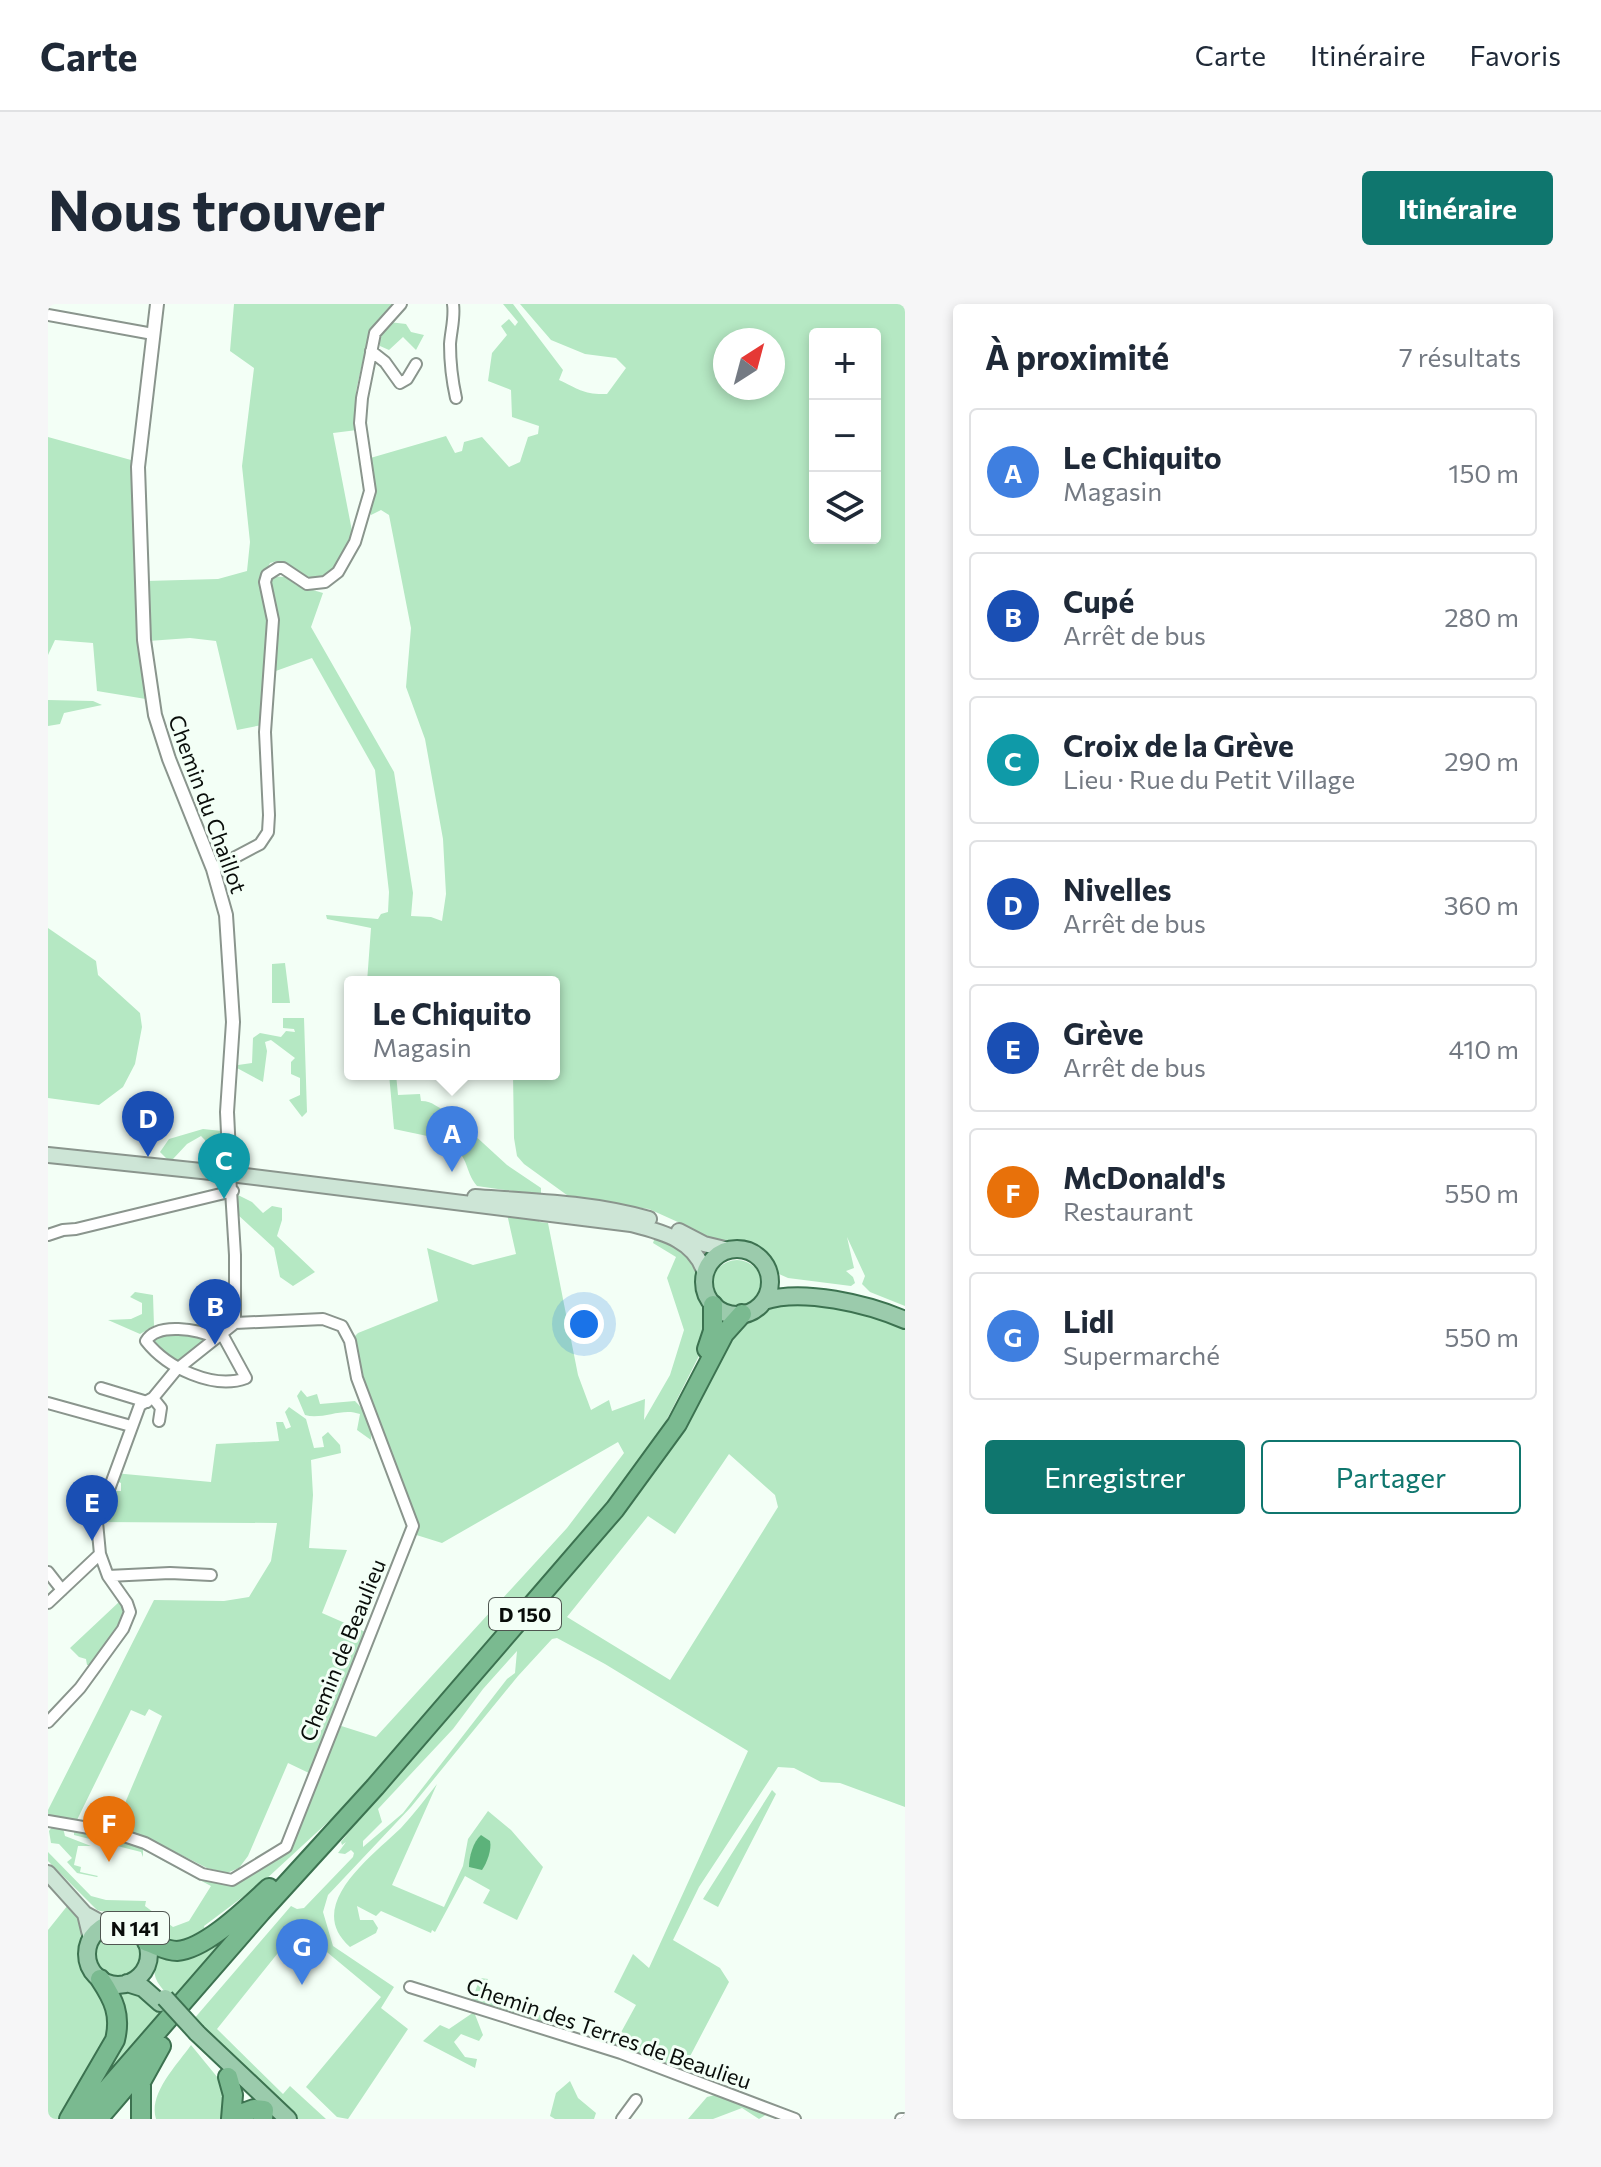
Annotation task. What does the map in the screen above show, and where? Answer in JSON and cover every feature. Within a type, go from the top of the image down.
[{"type":"highway","name":"D 150","points":[[667,1435],[710,1343],[713,1305]]},
{"type":"highway","name":"D 150","points":[[375,1787],[615,1509],[687,1408],[724,1334],[742,1314]]},
{"type":"highway","points":[[98,2119],[336,1839],[375,1787]]},
{"type":"highway","points":[[81,2119],[261,1912],[375,1787]]},
{"type":"highway","points":[[147,1942],[174,1951],[188,1949],[233,1920],[285,1876],[345,1811],[375,1787]]},
{"type":"highway","points":[[69,2119],[115,2040],[118,2029],[114,1999],[100,1979]]},
{"type":"highway","points":[[141,2119],[141,2082],[161,2046]]},
{"type":"highway","points":[[228,2077],[233,2095],[232,2118]]},
{"type":"highway","points":[[232,2118],[244,2111],[266,2112],[269,2109],[281,2119]]},
{"type":"main road","points":[[48,1155],[230,1174],[631,1224],[655,1230],[689,1247],[698,1256],[705,1274]]},
{"type":"main road","points":[[395,1194],[537,1201],[627,1213],[667,1226],[704,1244],[749,1251],[768,1273],[781,1282],[866,1297],[905,1312]]},
{"type":"main road","points":[[729,1250],[713,1259],[705,1274],[704,1285],[713,1305],[727,1313],[742,1314],[764,1301],[795,1295],[858,1305],[905,1320]]},
{"type":"main road","points":[[764,1301],[769,1283],[768,1273]]},
{"type":"main road","points":[[48,1873],[85,1914],[105,1925]]},
{"type":"main road","points":[[85,1914],[91,1939]]},
{"type":"main road","name":"N 141","points":[[127,1983],[145,1969],[149,1956],[147,1942],[134,1927],[125,1923],[105,1925],[91,1939],[87,1955],[89,1964],[100,1979],[143,1988],[162,2001],[266,2112]]},
{"type":"main road","name":"N 141","points":[[145,1969],[162,2001]]},
{"type":"main road","name":"N 141","points":[[194,2036],[228,2077],[266,2112],[288,2119]]},
{"type":"street","name":"Chemin du Chaillot","points":[[157,304],[138,467],[144,640],[155,715],[169,759],[213,869],[226,915],[233,1022],[227,1112],[230,1174]]},
{"type":"street","points":[[213,869],[260,844],[268,832],[265,732],[273,620],[265,582],[267,575],[283,568],[307,584],[325,582],[338,572],[346,560],[364,520],[370,491],[360,423],[371,351],[375,333],[401,304]]},
{"type":"street","points":[[453,304],[455,316],[450,353],[456,398]]},
{"type":"street","points":[[48,315],[153,334]]},
{"type":"street","points":[[371,351],[385,362],[400,383],[407,379],[416,364]]},
{"type":"street","points":[[48,1722],[80,1688],[123,1629],[130,1612],[108,1576],[100,1554],[97,1522],[140,1405],[150,1400],[179,1368],[235,1323],[233,1191],[230,1174]]},
{"type":"street","points":[[48,1235],[233,1191]]},
{"type":"street","name":"Chemin de Beaulieu","points":[[48,1821],[134,1839],[202,1874],[232,1880],[286,1847],[413,1526],[357,1378],[350,1341],[342,1326],[323,1319],[235,1323]]},
{"type":"street","points":[[159,1330],[198,1331],[219,1336],[246,1378],[231,1383],[179,1368],[149,1346],[146,1341],[152,1333],[159,1330]]},
{"type":"street","points":[[101,1388],[150,1400],[161,1408],[159,1421]]},
{"type":"street","points":[[48,1403],[131,1426]]},
{"type":"street","points":[[48,1603],[100,1554]]},
{"type":"street","points":[[48,1572],[62,1590]]},
{"type":"street","points":[[108,1576],[211,1575]]},
{"type":"street","name":"Chemin des Terres de Beaulieu","points":[[410,1987],[621,2053],[795,2119]]},
{"type":"street","points":[[622,2119],[636,2100]]},
{"type":"shaded area","points":[[234,304],[396,304],[373,335],[365,354],[356,392],[359,396],[357,430],[333,433],[353,536],[332,573],[323,579],[310,581],[277,561],[270,563],[264,576],[286,577],[296,585],[323,593],[311,627],[394,772],[413,893],[411,916],[442,921],[446,894],[443,839],[425,739],[406,687],[411,628],[389,515],[381,510],[371,515],[368,505],[367,459],[446,436],[455,453],[462,451],[464,442],[482,437],[509,467],[520,462],[528,437],[538,434],[539,426],[512,417],[511,390],[488,381],[492,353],[507,335],[501,326],[509,319],[515,326],[518,322],[503,304],[513,304],[563,370],[559,380],[582,391],[607,394],[626,368],[616,358],[585,354],[551,340],[520,304],[905,304],[905,1306],[870,1292],[862,1284],[865,1276],[847,1237],[854,1268],[846,1271],[855,1283],[851,1286],[788,1278],[779,1274],[759,1251],[747,1245],[722,1244],[649,1209],[571,1198],[524,1164],[517,1156],[514,1138],[513,1080],[560,1080],[560,976],[367,976],[371,928],[327,919],[326,915],[378,919],[388,912],[389,892],[375,770],[312,658],[273,672],[262,725],[237,730],[216,641],[190,638],[148,641],[146,581],[218,579],[247,571],[250,542],[242,466],[254,368],[230,351]]},
{"type":"shaded area","points":[[389,322],[406,324],[411,332],[424,335],[416,350],[403,337],[389,350],[380,346],[377,335]]},
{"type":"shaded area","points":[[48,437],[131,460],[138,467],[152,700],[97,691],[93,643],[55,640],[48,655]]},
{"type":"shaded area","points":[[48,700],[93,701],[102,705],[64,713],[60,724],[48,726]]},
{"type":"shaded area","points":[[48,928],[96,961],[98,975],[140,1013],[142,1027],[135,1064],[123,1087],[99,1105],[48,1098]]},
{"type":"shaded area","points":[[285,963],[290,1003],[272,1003],[272,964]]},
{"type":"shaded area","points":[[283,1018],[304,1018],[307,1112],[302,1117],[289,1100],[300,1095],[300,1078],[291,1074],[291,1062],[295,1058],[271,1040],[265,1042],[267,1051],[263,1082],[237,1068],[238,1065],[252,1063],[253,1038],[260,1033],[281,1037],[286,1031],[295,1032],[294,1029],[283,1028]]},
{"type":"shaded area","points":[[390,1080],[397,1080],[398,1095],[420,1094],[421,1101],[447,1110],[507,1165],[541,1188],[541,1195],[477,1186],[461,1155],[451,1146],[451,1141],[394,1129]]},
{"type":"shaded area","points":[[203,1129],[222,1131],[223,1136],[215,1144],[219,1161],[211,1163],[206,1153],[206,1141],[201,1136],[187,1144],[173,1159],[167,1159],[160,1152],[169,1139]]},
{"type":"shaded area","points":[[238,1195],[252,1202],[263,1213],[272,1206],[282,1208],[277,1236],[315,1272],[293,1286],[280,1277],[274,1248],[237,1214]]},
{"type":"shaded area","points":[[507,1214],[532,1215],[540,1222],[548,1223],[578,1375],[591,1410],[609,1400],[612,1411],[645,1399],[644,1420],[670,1375],[684,1330],[667,1278],[676,1257],[653,1243],[655,1237],[689,1250],[699,1274],[700,1296],[708,1310],[704,1346],[661,1431],[604,1511],[353,1799],[264,1881],[204,1926],[205,1930],[191,1941],[168,1943],[140,1916],[129,1912],[97,1910],[48,1861],[48,1852],[91,1896],[106,1900],[146,1901],[145,1906],[173,1927],[189,1921],[211,1886],[158,1858],[223,1884],[234,1882],[291,1845],[311,1774],[288,1763],[248,1856],[239,1868],[227,1873],[207,1868],[144,1836],[114,1829],[162,1716],[149,1709],[145,1716],[131,1710],[76,1822],[48,1816],[48,1810],[154,1600],[224,1601],[249,1597],[271,1561],[277,1523],[97,1522],[110,1491],[121,1491],[121,1483],[112,1479],[114,1473],[211,1482],[216,1444],[279,1441],[276,1422],[283,1422],[286,1429],[291,1427],[285,1412],[289,1407],[306,1419],[314,1448],[324,1447],[322,1437],[328,1432],[340,1445],[341,1453],[311,1460],[313,1495],[309,1548],[347,1550],[322,1613],[370,1634],[335,1724],[376,1737],[567,1528],[624,1453],[618,1442],[442,1543],[410,1533],[357,1378],[350,1341],[358,1333],[438,1301],[427,1248],[473,1265],[516,1254]]},
{"type":"shaded area","points":[[737,1260],[755,1267],[762,1285],[755,1303],[737,1310],[719,1303],[712,1285],[719,1267]]},
{"type":"shaded area","points":[[135,1292],[153,1295],[154,1326],[140,1334],[108,1320],[131,1319],[142,1314],[142,1303],[130,1297]]},
{"type":"shaded area","points":[[794,1301],[865,1313],[905,1326],[905,1807],[840,1783],[821,1782],[794,1768],[778,1767],[699,1887],[673,1940],[720,1968],[729,1982],[686,2064],[678,2069],[613,2047],[636,2005],[614,1992],[633,1954],[649,1968],[748,1751],[605,1664],[557,1638],[552,1639],[411,1807],[328,1895],[323,1912],[333,1946],[394,1987],[381,2008],[408,2029],[348,2119],[337,2117],[306,2087],[381,1997],[298,1928],[217,2029],[283,2094],[290,2086],[326,2119],[294,2119],[193,2020],[291,1906],[304,1908],[353,1857],[351,1850],[345,1854],[338,1853],[346,1842],[342,1845],[341,1842],[398,1770],[562,1580],[723,1346],[747,1321],[768,1306]],"holes":[[[729,1454],[775,1495],[778,1507],[670,1680],[567,1617],[648,1516],[675,1534]],[[517,1651],[515,1673],[507,1679],[403,1813],[363,1847],[363,1841],[382,1822],[378,1809],[453,1729]]]},
{"type":"shaded area","points":[[159,1330],[202,1332],[203,1356],[189,1368],[179,1368],[150,1343]]},
{"type":"shaded area","points":[[301,1390],[307,1397],[317,1394],[320,1404],[355,1401],[368,1419],[371,1440],[357,1430],[360,1414],[305,1415],[297,1396]]},
{"type":"shaded area","points":[[119,1602],[124,1610],[124,1619],[91,1665],[87,1665],[86,1659],[70,1648]]},
{"type":"shaded area","points":[[437,1784],[392,1885],[444,1907],[463,1866],[468,1839],[488,1811],[511,1830],[543,1867],[517,1920],[483,1903],[490,1890],[465,1876],[435,1932],[381,1911],[376,1916],[357,1906],[360,1920],[373,1920],[378,1928],[376,1933],[350,1947],[338,1931],[334,1915],[338,1899],[360,1867],[401,1828]]},
{"type":"shaded area","points":[[772,1790],[776,1794],[718,1907],[703,1899]]},
{"type":"shaded area","points":[[52,1827],[63,1828],[65,1836],[91,1846],[78,1846],[74,1865],[81,1867],[80,1872],[97,1877],[77,1873],[67,1862],[72,1858],[59,1844],[51,1843],[49,1831]]},
{"type":"shaded area","points":[[74,1830],[111,1836],[143,1848],[143,1857],[141,1852],[74,1835]]},
{"type":"shaded area","points":[[481,1835],[490,1841],[489,1856],[482,1870],[469,1867],[472,1850]]},
{"type":"shaded area","points":[[68,1905],[82,1923],[79,1956],[86,1973],[103,1992],[113,2025],[64,2119],[48,2119],[48,1930]]},
{"type":"shaded area","points":[[256,1906],[176,2003],[155,1977],[156,1954],[177,1953]]},
{"type":"shaded area","points":[[119,1927],[138,1934],[145,1953],[138,1972],[119,1979],[100,1972],[93,1953],[100,1934]]},
{"type":"shaded area","points":[[480,1978],[488,1979],[480,1995],[556,2020],[552,2027],[472,2000]]},
{"type":"shaded area","points":[[116,1989],[137,1994],[164,2018],[77,2119],[100,2077]]},
{"type":"shaded area","points":[[474,2012],[483,2035],[479,2041],[461,2034],[454,2042],[465,2057],[477,2059],[475,2068],[423,2041],[440,2025],[449,2029]]},
{"type":"shaded area","points":[[191,2045],[227,2089],[225,2119],[156,2119],[156,2100],[160,2090]]},
{"type":"shaded area","points":[[570,2081],[578,2098],[596,2113],[594,2119],[555,2119],[550,2116],[556,2093]]},
{"type":"shaded area","points":[[715,2095],[767,2114],[759,2119],[742,2108],[713,2119],[688,2119],[707,2097]]},
{"type":"place","name":"Nivelles","points":[[148,1157]]},
{"type":"place","name":"Le Chiquito","points":[[452,1172]]},
{"type":"place","name":"Croix de la Grève","points":[[224,1199]]},
{"type":"place","name":"Cupé","points":[[215,1345]]},
{"type":"place","name":"Grève","points":[[92,1541]]},
{"type":"place","name":"McDonald's","points":[[109,1862]]},
{"type":"place","name":"Lidl","points":[[302,1985]]}]
